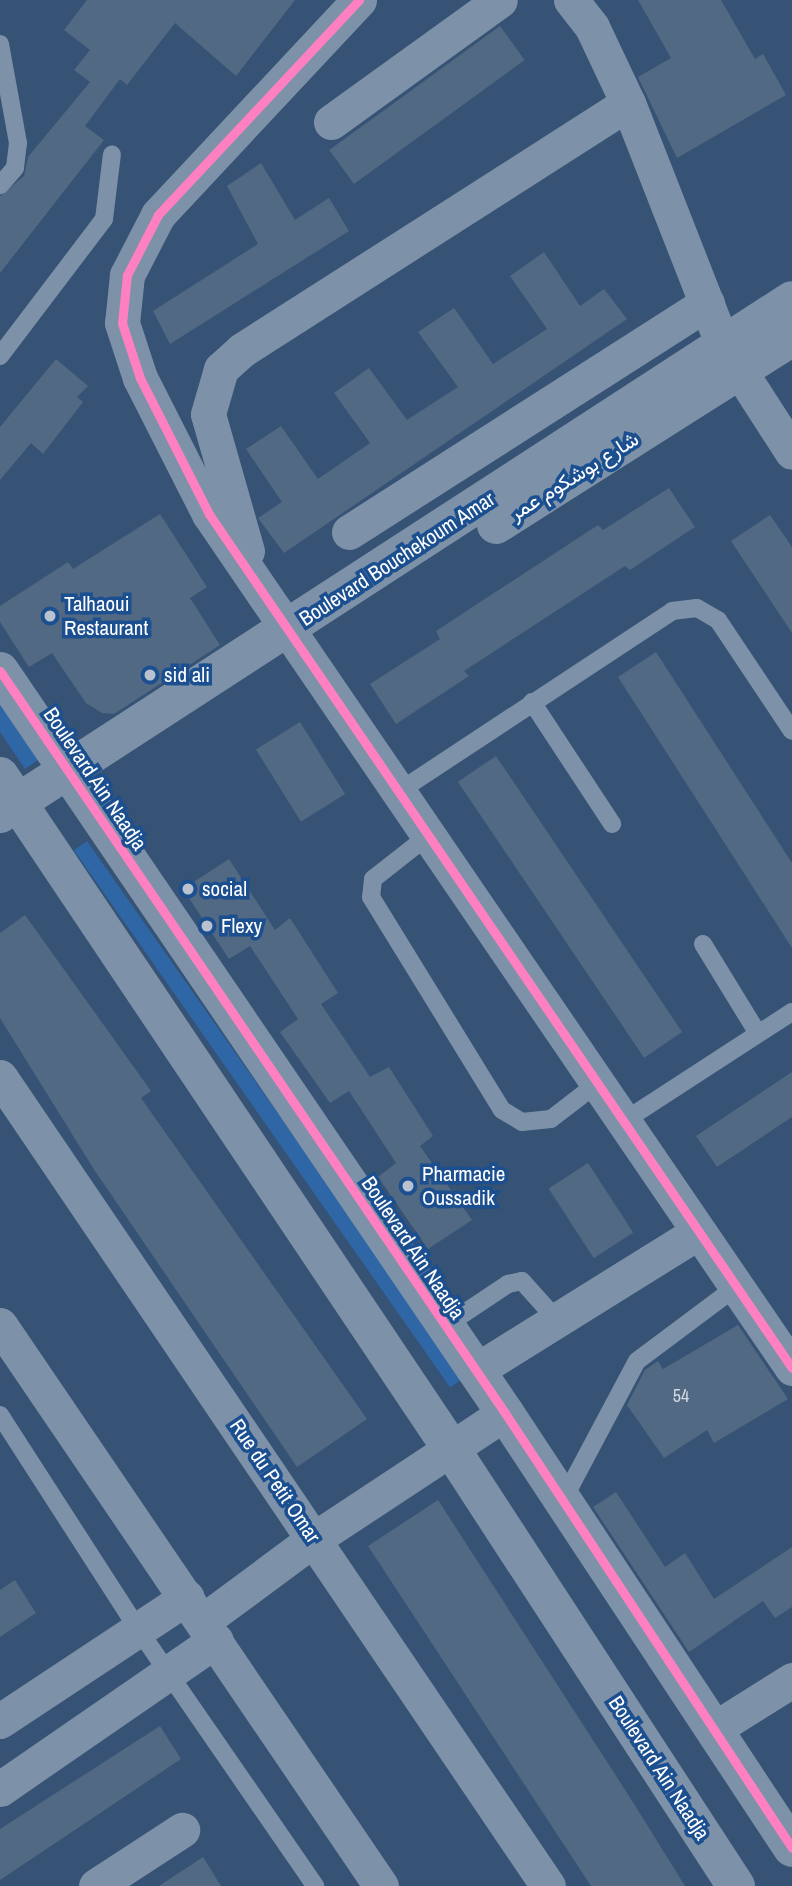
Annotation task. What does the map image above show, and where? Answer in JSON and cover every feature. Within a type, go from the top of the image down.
[{"type":"street","points":[[359,0],[158,215],[127,275],[122,323],[140,377],[209,514],[292,640],[429,835],[595,1084],[624,1121],[792,1368]]},
{"type":"street","points":[[331,122],[500,0]]},
{"type":"street","points":[[571,0],[592,27],[628,103],[731,358],[792,452]]},
{"type":"street","points":[[258,589],[208,414],[221,369],[242,350],[628,103]]},
{"type":"street","points":[[731,358],[792,300]]},
{"type":"street","points":[[349,532],[707,303]]},
{"type":"street","name":"شارع بوشكوم عمر","points":[[9,810],[74,778],[731,358],[792,337]]},
{"type":"street","name":"Boulevard Ain Naadja","points":[[0,671],[505,1413],[715,1729],[777,1805],[792,1848]]},
{"type":"street","name":"Boulevard Ain Naadja","points":[[9,810],[450,1447],[736,1886]]},
{"type":"street","name":"Rue du Petit Omar","points":[[0,1077],[548,1886]]},
{"type":"street","points":[[475,1371],[698,1232]]},
{"type":"street","points":[[0,1325],[381,1886]]},
{"type":"street","points":[[0,1789],[169,1672],[202,1619],[314,1539],[505,1413]]},
{"type":"street","points":[[0,1721],[138,1629],[202,1619]]},
{"type":"street","points":[[715,1729],[792,1680]]},
{"type":"street","points":[[96,1886],[182,1830]]},
{"type":"lane","points":[[0,44],[4,83],[18,143],[15,168],[0,186]]},
{"type":"lane","points":[[0,356],[104,219],[112,154]]},
{"type":"lane","points":[[398,792],[671,611],[697,608],[718,620],[792,731]]},
{"type":"lane","points":[[532,702],[612,824]]},
{"type":"lane","points":[[429,835],[373,879],[371,897],[502,1110],[522,1122],[551,1119],[595,1084]]},
{"type":"lane","points":[[703,944],[757,1032]]},
{"type":"lane","points":[[624,1121],[757,1032],[792,1012]]},
{"type":"lane","points":[[444,1325],[508,1284],[522,1281],[557,1320]]},
{"type":"lane","points":[[563,1500],[637,1361],[736,1287]]},
{"type":"lane","points":[[0,1415],[138,1629],[315,1886]]},
{"type":"shaded area","points":[[0,696],[41,758],[25,769],[0,732]]},
{"type":"shaded area","points":[[87,841],[463,1378],[450,1388],[74,850]]},
{"type":"building","points":[[87,0],[295,0],[236,76],[175,23],[127,85],[120,79],[85,126],[104,140],[0,273],[0,196],[24,176],[28,157],[90,82],[74,70],[90,50],[64,30]]},
{"type":"building","points":[[638,0],[721,0],[755,59],[763,54],[786,95],[677,158],[638,77],[671,58]]},
{"type":"building","points":[[500,26],[525,60],[354,184],[329,150]]},
{"type":"building","points":[[261,163],[295,220],[329,198],[349,231],[170,344],[153,311],[258,244],[227,186]]},
{"type":"building","points":[[544,252],[580,306],[604,289],[627,319],[284,553],[258,518],[282,502],[246,449],[281,426],[318,479],[370,443],[334,393],[369,368],[407,420],[458,387],[418,332],[454,308],[493,364],[547,329],[510,276]]},
{"type":"building","points":[[56,359],[88,386],[77,397],[83,402],[43,454],[31,443],[0,480],[0,427]]},
{"type":"building","points":[[669,488],[695,527],[630,570],[625,566],[464,671],[469,676],[396,724],[370,684],[440,639],[436,631],[598,525],[603,530]]},
{"type":"building","points":[[160,514],[207,587],[190,598],[220,645],[114,714],[102,713],[86,703],[52,653],[29,667],[0,622],[0,606],[68,562],[73,569]]},
{"type":"building","points":[[770,515],[792,547],[792,633],[731,541]]},
{"type":"building","points":[[656,652],[792,863],[792,948],[618,677]]},
{"type":"building","points":[[300,722],[345,794],[301,822],[256,750]]},
{"type":"building","points":[[496,756],[682,1032],[644,1058],[458,782]]},
{"type":"building","points":[[229,859],[275,930],[290,918],[338,993],[321,1004],[370,1077],[389,1067],[433,1136],[420,1146],[472,1220],[428,1249],[378,1177],[396,1163],[349,1091],[330,1103],[280,1032],[298,1019],[250,946],[229,959],[183,889]]},
{"type":"building","points":[[25,915],[151,1091],[141,1098],[367,1419],[297,1467],[93,1168],[0,1018],[0,933]]},
{"type":"building","points":[[792,1072],[792,1117],[717,1167],[696,1136]]},
{"type":"building","points":[[588,1163],[633,1233],[594,1258],[549,1189]]},
{"type":"building","points":[[738,1325],[788,1399],[714,1443],[707,1430],[664,1458],[627,1405],[645,1370],[658,1361],[663,1369]]},
{"type":"building","points":[[616,1492],[665,1567],[685,1553],[714,1599],[792,1547],[792,1607],[775,1618],[763,1601],[689,1652],[593,1507]]},
{"type":"building","points":[[438,1500],[685,1886],[591,1886],[368,1546]]},
{"type":"building","points":[[15,1580],[36,1613],[0,1637],[0,1590]]},
{"type":"building","points":[[160,1726],[181,1759],[0,1880],[0,1829]]},
{"type":"building","points":[[203,1857],[221,1886],[159,1886]]},
{"type":"cycle path","points":[[359,0],[158,215],[127,275],[122,323],[140,378],[209,514],[792,1368]]},
{"type":"cycle path","points":[[0,671],[505,1413],[792,1848]]},
{"type":"place","name":"Talhaoui Restaurant","points":[[50,616]]},
{"type":"place","name":"sid ali","points":[[150,675]]},
{"type":"place","name":"social","points":[[188,889]]},
{"type":"place","name":"Flexy","points":[[207,926]]},
{"type":"place","name":"Pharmacie Oussadik","points":[[408,1186]]}]
